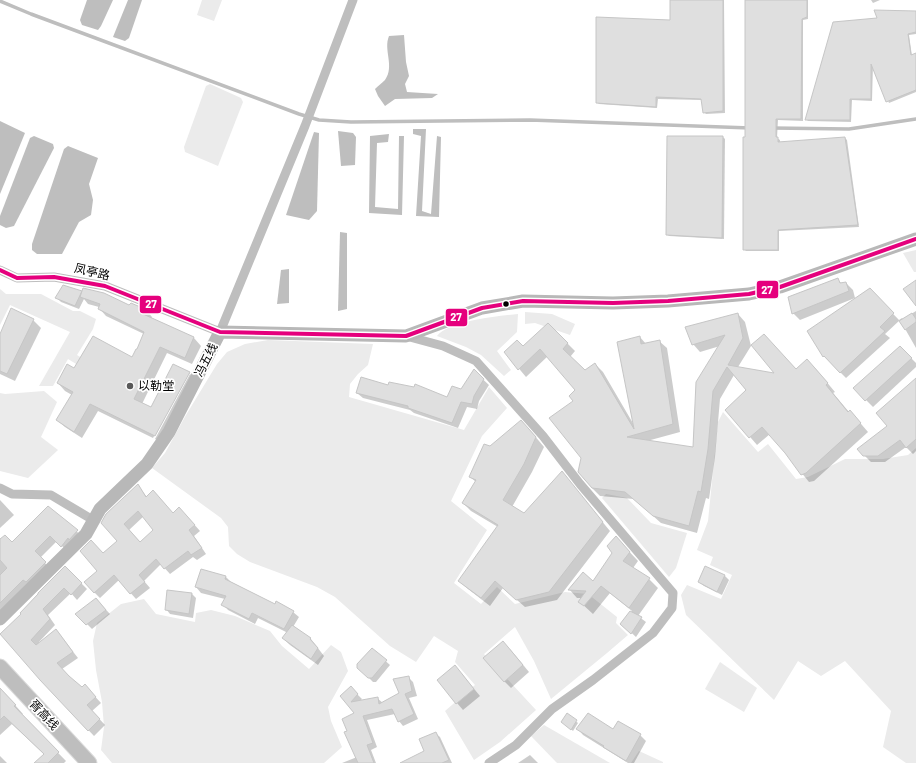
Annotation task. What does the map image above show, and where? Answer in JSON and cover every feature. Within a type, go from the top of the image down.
[{"type":"main road","name":"胥高线","points":[[0,667],[89,763]]},
{"type":"street","points":[[220,332],[305,126],[353,0]]},
{"type":"street","name":"冯五线","points":[[0,619],[86,534],[100,509],[147,464],[170,432],[220,332],[406,336],[482,308],[524,302],[613,303],[749,294],[780,287],[916,239]]},
{"type":"street","name":"凤亭路","points":[[0,270],[17,278],[54,277],[105,286],[220,332]]},
{"type":"street","points":[[406,336],[443,346],[476,361],[543,436],[580,484],[673,593],[672,608],[653,633],[593,680],[552,709],[516,745],[489,763]]},
{"type":"street","points":[[0,488],[12,494],[51,495],[94,520]]},
{"type":"shaded area","points":[[87,0],[113,0],[98,30],[82,25],[80,20]]},
{"type":"shaded area","points":[[128,0],[142,0],[129,38],[125,41],[113,37]]},
{"type":"shaded area","points":[[202,0],[222,0],[214,21],[197,15]]},
{"type":"shaded area","points":[[404,35],[406,62],[409,76],[405,84],[407,92],[438,94],[432,98],[395,99],[385,106],[375,89],[385,80],[388,75],[389,64],[387,47],[389,36]]},
{"type":"shaded area","points":[[210,84],[241,98],[243,102],[218,166],[185,152],[184,147],[206,86]]},
{"type":"shaded area","points":[[0,121],[25,133],[0,194]]},
{"type":"shaded area","points":[[413,129],[426,129],[422,211],[431,214],[437,136],[441,137],[439,217],[416,216],[421,136],[413,134]]},
{"type":"shaded area","points":[[338,131],[353,133],[356,137],[355,165],[341,166]]},
{"type":"shaded area","points":[[314,132],[319,133],[317,211],[309,220],[286,215]]},
{"type":"shaded area","points":[[389,134],[388,142],[377,143],[375,207],[398,209],[399,136],[404,136],[402,215],[369,213],[370,136]]},
{"type":"shaded area","points":[[34,136],[53,144],[54,148],[14,226],[6,228],[0,225],[0,216],[30,138]]},
{"type":"shaded area","points":[[68,146],[98,158],[89,184],[93,200],[91,215],[79,222],[62,254],[37,254],[32,250],[32,244],[64,149]]},
{"type":"shaded area","points":[[340,232],[347,233],[347,309],[338,311]]},
{"type":"shaded area","points":[[916,250],[916,272],[914,272],[903,253]]},
{"type":"shaded area","points":[[289,269],[289,303],[277,304],[281,270]]},
{"type":"shaded area","points":[[0,289],[6,294],[41,294],[73,311],[80,311],[96,319],[93,329],[77,355],[104,372],[99,378],[68,359],[53,386],[39,386],[70,332],[10,305],[0,325]]},
{"type":"shaded area","points":[[525,312],[552,314],[575,324],[570,335],[535,323],[525,324]]},
{"type":"shaded area","points":[[518,314],[517,332],[497,351],[511,370],[504,376],[481,355],[466,347],[437,336],[443,331],[463,323]]},
{"type":"shaded area","points":[[268,340],[373,344],[368,365],[350,384],[349,397],[464,430],[489,387],[507,408],[482,436],[451,501],[487,530],[454,583],[481,604],[497,587],[515,604],[565,592],[588,594],[617,617],[616,623],[628,635],[551,699],[534,661],[515,627],[484,654],[536,710],[500,742],[474,760],[445,711],[475,685],[455,662],[458,651],[434,636],[416,662],[390,646],[335,597],[317,587],[250,562],[237,554],[229,546],[228,527],[221,518],[152,468],[165,453],[217,364],[227,352],[245,344]]},
{"type":"shaded area","points":[[44,391],[57,402],[41,437],[58,450],[28,478],[0,471],[0,393],[5,394]]},
{"type":"shaded area","points":[[723,412],[758,452],[768,444],[796,479],[808,477],[845,459],[883,459],[908,455],[916,448],[916,763],[906,763],[883,747],[891,711],[845,661],[821,676],[798,661],[774,700],[686,615],[681,595],[687,585],[721,599],[732,575],[710,565],[713,557],[697,550],[708,521],[718,422]]},
{"type":"shaded area","points":[[606,494],[627,498],[651,523],[687,533],[676,568],[669,577],[602,498]]},
{"type":"shaded area","points":[[144,599],[156,614],[195,622],[196,613],[211,610],[235,616],[270,631],[282,646],[309,669],[331,645],[341,652],[348,671],[328,707],[331,721],[342,747],[324,763],[112,763],[101,750],[104,727],[93,641],[97,623],[121,604]]},
{"type":"shaded area","points":[[720,662],[757,688],[744,712],[705,689]]},
{"type":"shaded area","points":[[544,725],[610,763],[557,763],[531,736]]},
{"type":"shaded area","points":[[639,751],[663,762],[663,763],[631,763]]},
{"type":"building","points":[[670,0],[723,0],[723,111],[703,113],[701,99],[656,97],[656,107],[596,103],[596,17],[670,20]]},
{"type":"building","points":[[745,0],[807,0],[807,17],[802,19],[801,119],[776,119],[776,137],[778,137],[778,142],[845,137],[858,225],[778,230],[778,250],[743,250]]},
{"type":"building","points":[[874,10],[916,11],[916,32],[908,34],[911,55],[916,53],[916,90],[886,102],[871,64],[871,99],[850,99],[850,120],[805,120],[833,22],[877,18]]},
{"type":"building","points":[[667,136],[723,136],[722,238],[666,235]]},
{"type":"building","points":[[838,278],[840,283],[846,282],[849,291],[792,314],[788,297]]},
{"type":"building","points":[[916,280],[916,306],[903,289]]},
{"type":"building","points":[[63,285],[82,291],[75,306],[55,298]]},
{"type":"building","points":[[83,288],[104,293],[129,305],[131,303],[145,309],[143,314],[194,337],[185,358],[160,347],[134,399],[151,407],[173,364],[190,372],[155,436],[90,404],[74,432],[56,420],[73,392],[57,383],[67,364],[74,368],[93,336],[132,357],[144,332],[98,309],[100,304],[80,297]]},
{"type":"building","points":[[870,288],[894,313],[880,327],[885,331],[840,373],[824,356],[823,357],[807,331]]},
{"type":"building","points":[[11,308],[34,319],[7,374],[0,371],[0,334]]},
{"type":"building","points":[[738,313],[743,338],[728,365],[774,373],[751,345],[764,334],[796,369],[807,359],[828,383],[826,385],[848,412],[850,410],[861,423],[806,473],[801,475],[785,453],[762,427],[749,438],[725,410],[746,390],[727,367],[713,391],[708,449],[701,492],[698,491],[689,526],[653,516],[625,492],[592,488],[578,472],[581,458],[549,418],[573,401],[569,396],[575,390],[540,349],[518,370],[504,352],[517,340],[523,346],[548,323],[568,343],[563,349],[585,370],[595,363],[634,429],[617,342],[640,336],[641,344],[660,340],[673,424],[627,437],[693,447],[696,382],[725,335],[692,345],[685,327]]},
{"type":"building","points":[[912,313],[916,319],[916,322],[905,330],[899,321]]},
{"type":"building","points":[[900,346],[912,358],[865,401],[853,388]]},
{"type":"building","points":[[474,369],[484,379],[474,396],[472,404],[461,402],[452,423],[408,408],[408,406],[356,393],[361,377],[388,385],[389,382],[414,387],[415,384],[447,397],[452,386],[461,389]]},
{"type":"building","points":[[916,378],[916,439],[906,448],[900,440],[878,456],[863,456],[857,449],[887,426],[876,413]]},
{"type":"building","points":[[521,420],[536,437],[524,464],[503,500],[524,513],[562,471],[603,522],[549,592],[516,600],[495,581],[481,598],[458,581],[498,525],[462,503],[476,480],[469,477],[484,444],[490,446]]},
{"type":"building","points":[[138,484],[146,497],[153,490],[173,513],[179,507],[195,525],[189,530],[202,548],[191,555],[188,551],[164,569],[156,559],[139,575],[145,582],[130,594],[114,575],[94,593],[84,582],[97,571],[80,551],[91,540],[103,553],[117,541],[101,523],[106,514]],"holes":[[[138,511],[153,530],[140,542],[124,524]]]},
{"type":"building","points":[[48,506],[78,530],[69,540],[68,538],[61,547],[50,536],[35,551],[46,562],[26,582],[23,580],[0,603],[0,575],[7,568],[0,560],[0,539],[5,535],[12,542]]},
{"type":"building","points":[[616,536],[630,552],[623,561],[650,578],[629,608],[601,586],[584,606],[578,602],[586,591],[568,590],[583,572],[593,581],[612,553],[607,546]]},
{"type":"building","points":[[65,566],[82,583],[71,595],[64,588],[43,609],[50,619],[31,640],[36,645],[56,629],[73,652],[57,663],[82,687],[85,684],[96,697],[87,705],[100,719],[88,731],[40,680],[0,634],[21,614],[20,613],[38,593]]},
{"type":"building","points":[[705,566],[725,575],[717,592],[698,582]]},
{"type":"building","points":[[201,569],[226,576],[225,579],[275,604],[276,601],[294,611],[284,629],[252,613],[249,619],[221,605],[226,596],[195,587]]},
{"type":"building","points":[[167,590],[192,593],[189,614],[165,610]]},
{"type":"building","points":[[96,598],[106,610],[86,625],[75,614]]},
{"type":"building","points":[[630,611],[642,617],[631,634],[620,624]]},
{"type":"building","points":[[292,625],[311,638],[310,639],[318,648],[311,659],[282,638]]},
{"type":"building","points":[[503,641],[523,665],[504,682],[483,658]]},
{"type":"building","points":[[372,648],[387,660],[372,678],[368,678],[357,668],[357,664]]},
{"type":"building","points":[[455,665],[474,689],[456,704],[437,680]]},
{"type":"building","points":[[409,676],[412,691],[405,694],[414,714],[398,722],[392,709],[363,716],[373,743],[367,745],[374,763],[358,763],[344,732],[347,731],[342,719],[354,713],[340,696],[351,686],[358,694],[351,702],[378,697],[379,704],[399,693],[393,679]]},
{"type":"building","points":[[0,688],[16,705],[14,706],[59,752],[48,763],[34,763],[44,754],[4,716],[0,720]]},
{"type":"building","points":[[567,713],[577,720],[571,730],[561,722]]},
{"type":"building","points":[[588,713],[613,729],[618,721],[641,734],[626,761],[576,729]]},
{"type":"building","points":[[436,732],[449,760],[442,763],[400,763],[424,751],[419,739]]},
{"type":"waterway","points":[[0,1],[31,14],[299,114],[319,120],[351,122],[530,120],[750,128]]},
{"type":"waterway","points":[[772,128],[849,129],[916,119]]},
{"type":"transit line","name":"27","points":[[0,270],[17,278],[54,277],[105,286],[220,332],[406,336],[482,308],[523,301],[613,303],[668,301],[749,294],[780,287],[916,239]]},
{"type":"place","name":"以勒堂","points":[[130,386]]}]
